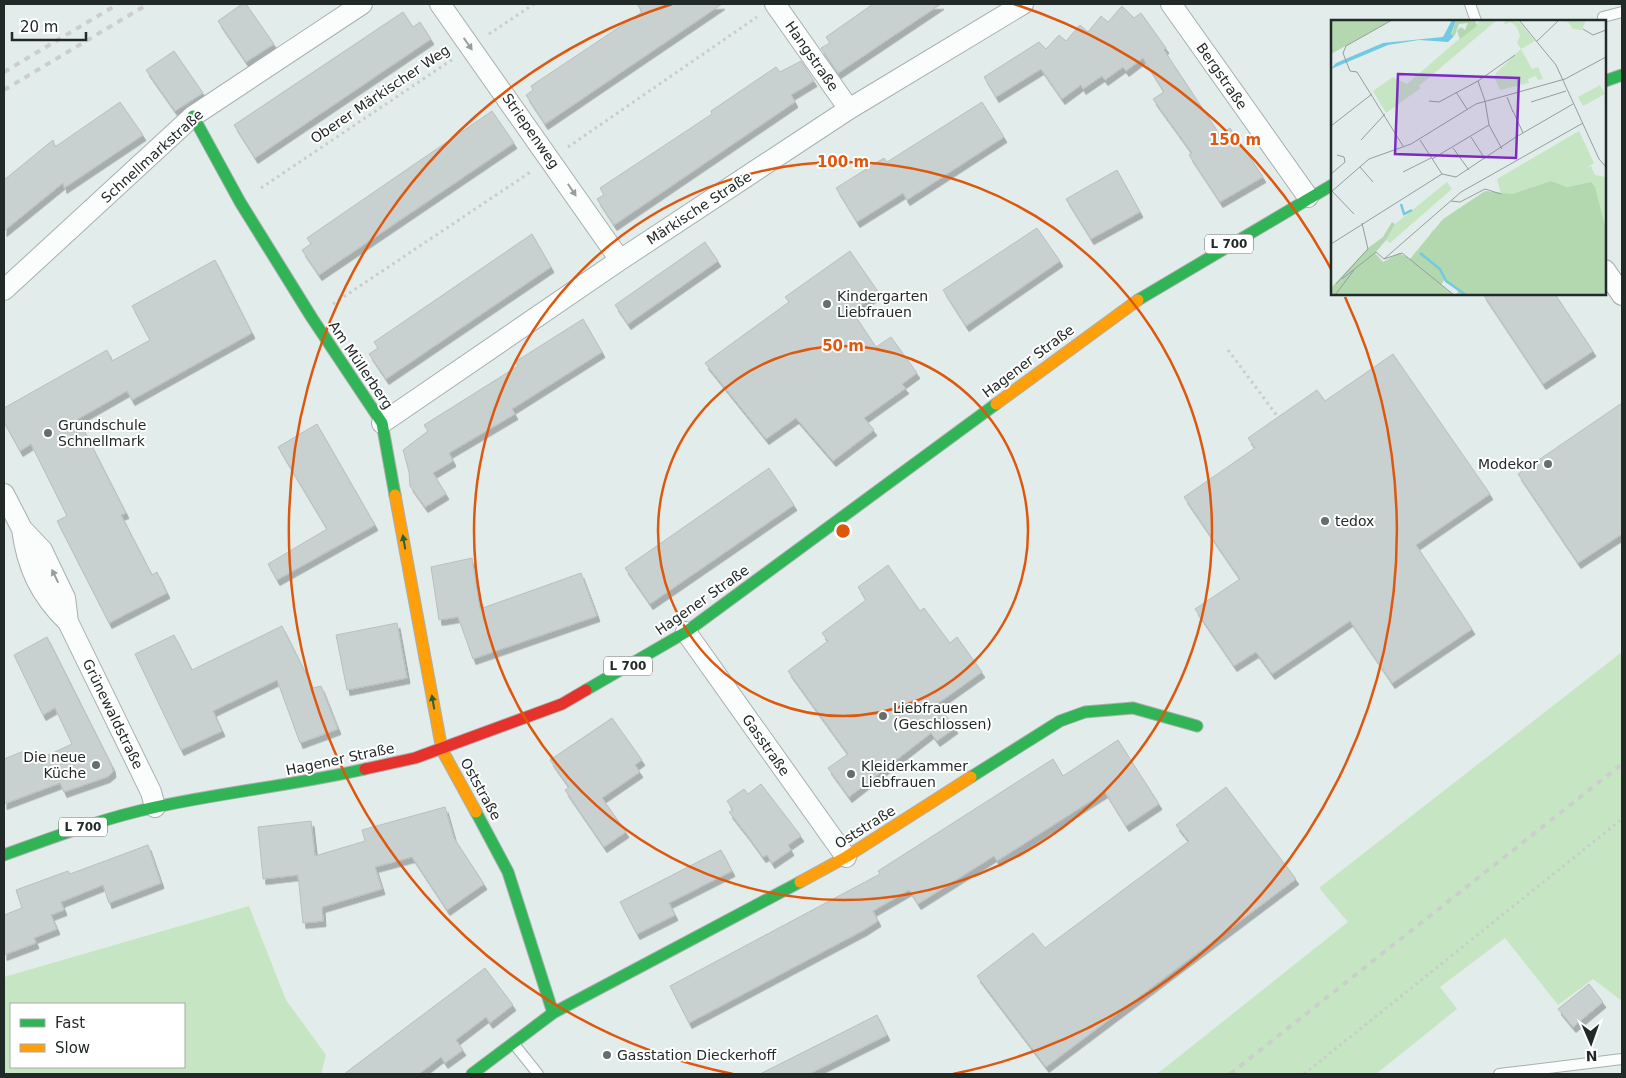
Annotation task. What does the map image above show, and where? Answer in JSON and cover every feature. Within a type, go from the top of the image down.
[{"type":"street","name":"Schnellmarkstraße","points":[[4,290],[193,116],[362,4]]},
{"type":"street","name":"Striepenweg","points":[[440,4],[620,260]]},
{"type":"street","name":"Hangstraße","points":[[774,4],[849,109]]},
{"type":"street","name":"Märkische Straße","points":[[382,423],[620,260],[849,109],[1023,4]]},
{"type":"street","name":"Bergstraße","points":[[1171,4],[1308,197]]},
{"type":"street","points":[[1606,81],[1622,75]]},
{"type":"street","name":"Am Müllerberg","points":[[193,116],[240,202],[312,318],[382,423],[442,750]]},
{"type":"street","name":"Hagener Straße","points":[[4,855],[74,829],[155,807],[382,767],[442,750],[562,704],[686,632],[1151,291],[1308,197],[1331,186]]},
{"type":"street","points":[[1606,271],[1622,295]]},
{"type":"street","name":"Grünewaldstraße","points":[[4,494],[22,529],[42,550],[65,598],[68,622],[151,792],[155,807]]},
{"type":"street","name":"Gasstraße","points":[[686,632],[846,857]]},
{"type":"street","name":"Oststraße","points":[[472,1074],[553,1012],[846,857],[1060,721],[1085,712],[1133,708],[1197,726]]},
{"type":"street","name":"Oststraße","points":[[442,750],[508,872],[553,1012]]},
{"type":"lane","points":[[1470,4],[1476,20]]},
{"type":"lane","points":[[1603,17],[1622,12]]},
{"type":"lane","points":[[513,1043],[538,1074]]},
{"type":"lane","points":[[1499,1074],[1622,1059]]},
{"type":"path","name":"Oberer Märkischer Weg","points":[[240,202],[534,4]]},
{"type":"path","points":[[1228,350],[1278,417]]},
{"type":"path","points":[[1304,1074],[1622,819]]},
{"type":"green space","points":[[1622,652],[1622,1001],[1593,979],[1558,1005],[1505,938],[1440,987],[1457,1009],[1376,1074],[1157,1074],[1348,922],[1319,888]]},
{"type":"green space","points":[[249,906],[286,1000],[326,1055],[321,1074],[4,1074],[4,977]]},
{"type":"building","points":[[242,4],[246,4],[274,44],[246,62],[218,21]]},
{"type":"building","points":[[637,4],[722,4],[545,124],[526,95],[533,90],[531,86],[642,12]]},
{"type":"building","points":[[873,4],[941,4],[838,73],[821,48],[830,43],[826,37]]},
{"type":"building","points":[[1122,6],[1134,18],[1141,13],[1166,48],[1164,50],[1220,135],[1230,128],[1263,177],[1220,202],[1189,155],[1192,153],[1153,99],[1164,92],[1143,58],[1126,71],[1123,67],[1105,80],[1102,76],[1083,89],[1081,85],[1062,99],[1041,69],[996,97],[984,77],[1039,42],[1046,49],[1059,35],[1066,41],[1080,25],[1088,32],[1101,16],[1108,22]]},
{"type":"building","points":[[403,12],[413,27],[420,22],[431,39],[255,158],[234,125]]},
{"type":"building","points":[[174,51],[203,93],[175,111],[146,70]]},
{"type":"building","points":[[801,61],[814,81],[791,95],[795,102],[614,225],[597,199],[604,195],[600,188],[712,114],[711,111],[776,67],[780,72]]},
{"type":"building","points":[[120,102],[143,135],[64,188],[63,183],[4,231],[4,180],[53,140],[55,147]]},
{"type":"building","points":[[982,102],[1004,137],[907,200],[903,193],[857,222],[836,188],[884,158],[887,162]]},
{"type":"building","points":[[492,111],[514,143],[319,275],[302,250],[311,244],[307,238]]},
{"type":"building","points":[[1117,170],[1140,212],[1091,239],[1066,199]]},
{"type":"building","points":[[1037,228],[1060,261],[966,326],[943,290]]},
{"type":"building","points":[[532,234],[551,267],[386,379],[369,354],[378,348],[374,342]]},
{"type":"building","points":[[705,242],[718,261],[628,324],[615,305]]},
{"type":"building","points":[[850,251],[879,293],[852,311],[876,347],[891,337],[917,373],[902,384],[906,388],[864,418],[874,430],[833,461],[796,418],[766,439],[705,363],[789,302],[785,297]]},
{"type":"building","name":"Grundschule Schnellmark","points":[[215,260],[252,333],[132,400],[127,391],[78,419],[126,513],[121,515],[152,575],[157,572],[167,593],[109,623],[57,521],[67,516],[31,444],[20,451],[4,422],[4,408],[107,350],[112,361],[150,340],[132,306]]},
{"type":"building","points":[[1484,295],[1556,295],[1593,351],[1543,384]]},
{"type":"building","points":[[583,319],[602,352],[512,409],[515,414],[449,453],[453,461],[433,473],[446,494],[425,507],[410,486],[409,472],[403,450],[428,431],[424,425],[518,366],[515,362]]},
{"type":"building","name":"tedox","points":[[1393,354],[1490,494],[1416,545],[1472,629],[1392,683],[1350,621],[1272,674],[1256,652],[1234,666],[1195,609],[1240,579],[1184,497],[1255,448],[1248,438],[1317,390],[1325,401]]},
{"type":"building","points":[[1622,403],[1622,534],[1578,563],[1518,474]]},
{"type":"building","points":[[317,424],[375,525],[277,580],[268,564],[327,529],[278,447]]},
{"type":"building","points":[[769,468],[794,505],[650,604],[625,568]]},
{"type":"building","points":[[472,558],[480,609],[581,573],[597,616],[473,659],[458,617],[439,620],[431,567]]},
{"type":"building","points":[[888,565],[920,611],[924,608],[950,643],[957,637],[982,672],[937,704],[955,728],[937,741],[931,733],[849,797],[828,768],[848,754],[788,671],[828,641],[822,633],[866,600],[858,587]]},
{"type":"building","points":[[397,623],[407,678],[347,690],[336,635]]},
{"type":"building","points":[[282,626],[313,688],[321,686],[338,729],[300,743],[277,680],[213,711],[222,731],[181,750],[135,654],[174,635],[192,670]]},
{"type":"building","points":[[47,637],[112,766],[113,772],[107,777],[64,792],[60,783],[4,804],[4,759],[24,751],[29,764],[72,744],[55,708],[43,715],[14,655]]},
{"type":"building","points":[[612,718],[642,760],[635,765],[640,772],[602,798],[626,832],[604,847],[565,790],[569,787],[550,760]]},
{"type":"building","points":[[1118,740],[1159,804],[1126,826],[1105,792],[997,861],[994,856],[918,904],[909,890],[873,911],[878,921],[864,930],[689,1023],[670,986],[880,874],[878,871],[1053,759],[1063,776]]},
{"type":"building","points":[[761,784],[801,836],[788,845],[791,850],[772,863],[767,855],[763,857],[729,812],[733,810],[727,801],[744,789],[748,794]]},
{"type":"building","points":[[1226,787],[1296,879],[1046,1067],[977,976],[1033,933],[1045,948],[1189,841],[1176,825]]},
{"type":"building","points":[[445,807],[454,838],[484,884],[447,910],[412,857],[375,867],[382,889],[322,907],[323,921],[303,923],[298,875],[263,879],[258,827],[311,821],[315,856],[365,841],[362,830]]},
{"type":"building","points":[[148,845],[161,883],[109,903],[103,885],[61,902],[64,910],[51,915],[57,929],[34,938],[36,943],[4,955],[4,915],[22,908],[16,890],[68,871],[70,874]]},
{"type":"building","points":[[721,850],[732,871],[669,903],[675,915],[637,934],[620,902]]},
{"type":"building","points":[[485,968],[513,1005],[490,1023],[486,1017],[456,1040],[463,1050],[445,1063],[441,1057],[419,1074],[344,1074]]},
{"type":"building","points":[[1589,984],[1603,1002],[1573,1027],[1558,1009]]},
{"type":"building","points":[[877,1015],[887,1035],[809,1074],[760,1074]]},
{"type":"railway","points":[[4,72],[118,4]]},
{"type":"railway","points":[[4,90],[148,4]]},
{"type":"railway","points":[[1230,1074],[1622,764]]},
{"type":"traffic: fast","points":[[1606,81],[1622,75]]},
{"type":"traffic: fast","points":[[193,116],[240,202],[312,318],[382,423],[395,495]]},
{"type":"traffic: fast","points":[[1138,300],[1331,186]]},
{"type":"traffic: fast","points":[[586,690],[686,632],[996,404]]},
{"type":"traffic: fast","points":[[971,777],[1060,721],[1085,712],[1133,708],[1197,726]]},
{"type":"traffic: fast","points":[[4,855],[79,828],[137,811],[365,769]]},
{"type":"traffic: fast","points":[[476,812],[508,872],[553,1013]]},
{"type":"traffic: fast","points":[[472,1074],[553,1013],[800,882]]},
{"type":"traffic: slow","points":[[996,404],[1138,300]]},
{"type":"traffic: slow","points":[[395,495],[442,750],[476,812]]},
{"type":"traffic: slow","points":[[800,882],[846,857],[971,777]]},
{"type":"traffic: jam","points":[[365,769],[415,758],[562,704],[586,690]]},
{"type":"place","name":"Kindergarten Liebfrauen","points":[[827,304]]},
{"type":"place","name":"Grundschule Schnellmark","points":[[48,433]]},
{"type":"place","name":"Modekor","points":[[1548,464]]},
{"type":"place","name":"tedox","points":[[1325,521]]},
{"type":"place","name":"Liebfrauen (Geschlossen)","points":[[883,716]]},
{"type":"place","name":"Die neue Küche","points":[[96,765]]},
{"type":"place","name":"Kleiderkammer Liebfrauen","points":[[851,774]]},
{"type":"place","name":"Gasstation Dieckerhoff","points":[[607,1055]]}]
